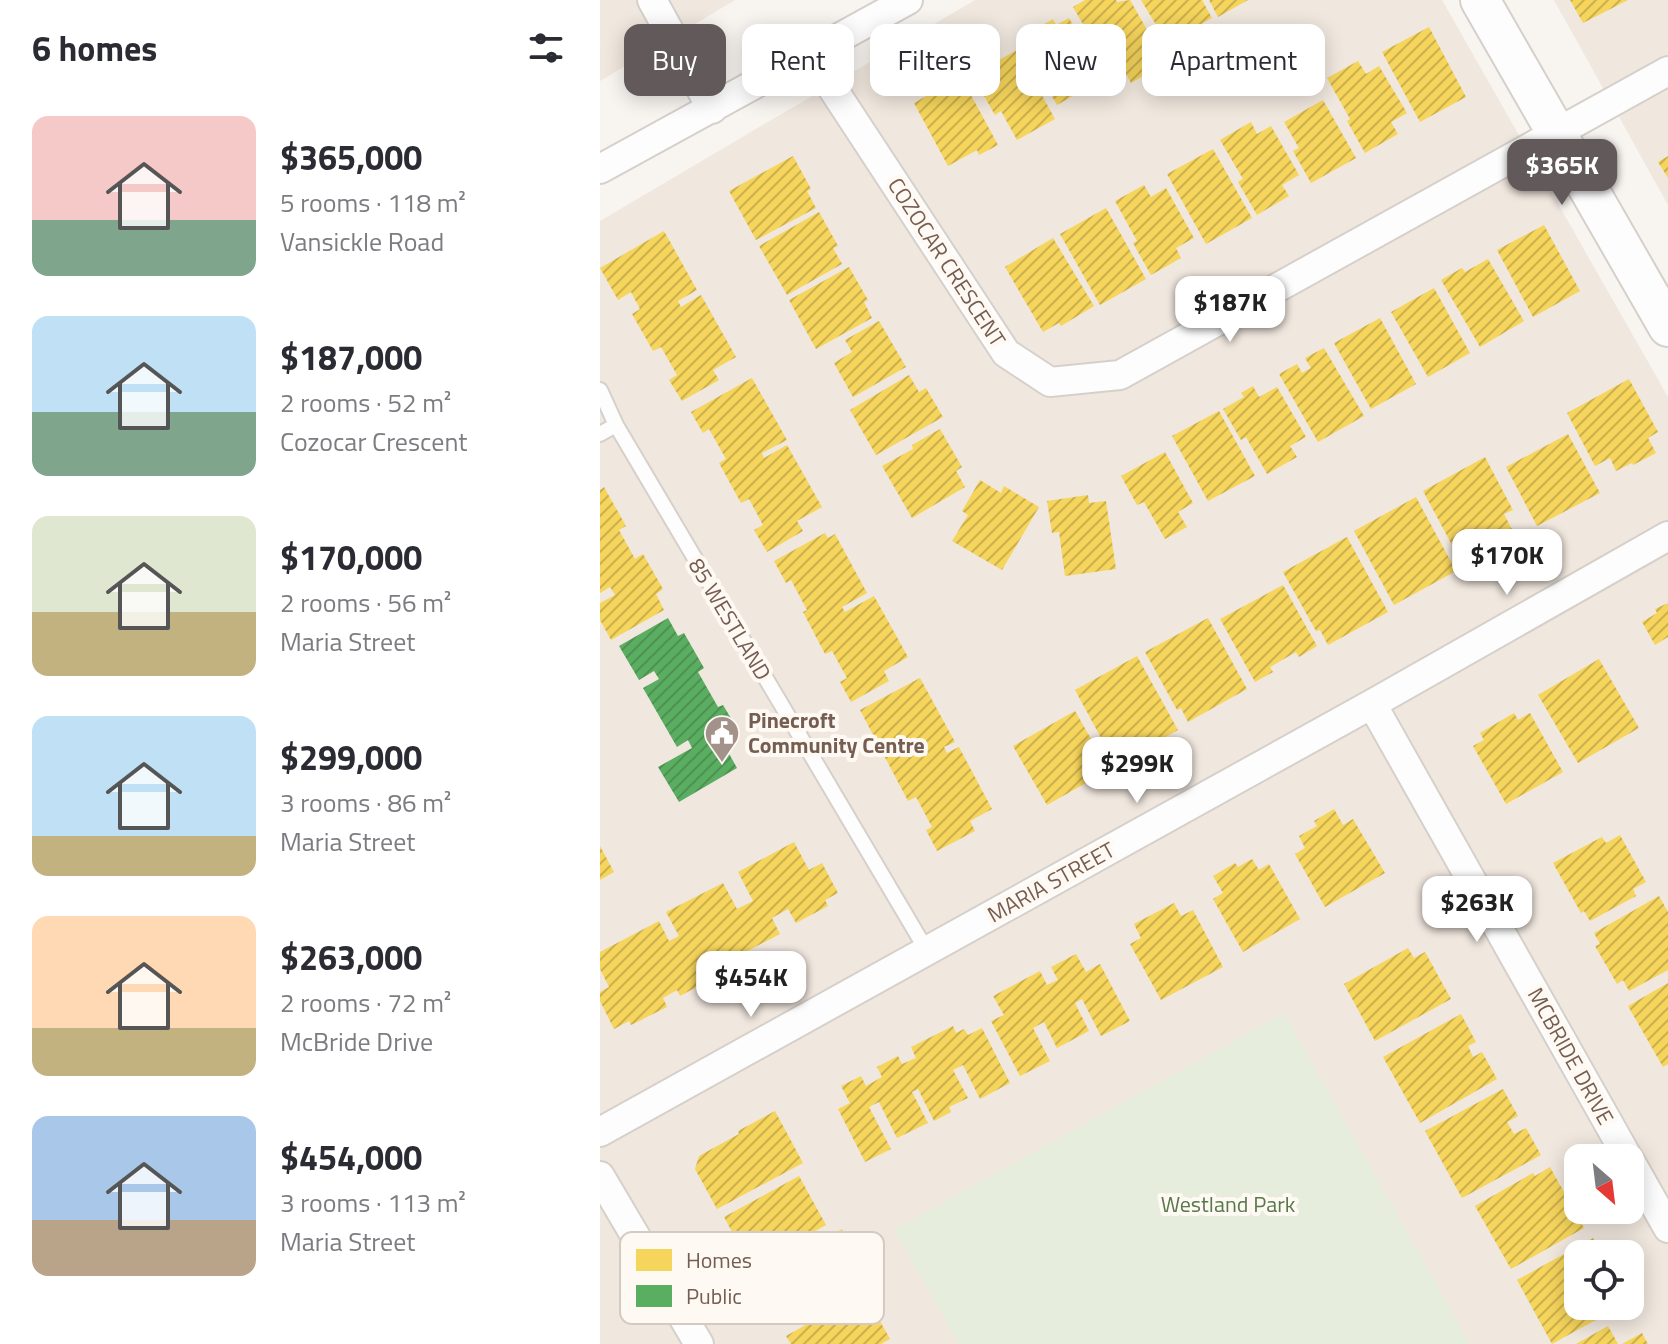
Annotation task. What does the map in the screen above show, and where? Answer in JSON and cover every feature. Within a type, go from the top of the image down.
[{"type":"street","points":[[652,0],[712,109]]},
{"type":"street","points":[[854,30],[908,0]]},
{"type":"street","points":[[1480,0],[1668,327]]},
{"type":"street","name":"COZOCAR CRESCENT","points":[[838,96],[1006,353],[1050,382],[1120,375],[1668,71]]},
{"type":"street","points":[[600,169],[742,92]]},
{"type":"street","name":"MARIA STREET","points":[[600,1132],[1372,704],[1668,536]]},
{"type":"street","name":"MCBRIDE DRIVE","points":[[1372,704],[1621,1144]]},
{"type":"street","points":[[600,1176],[633,1232]]},
{"type":"street","name":"MCBRIDE DRIVE","points":[[1644,1186],[1668,1228]]},
{"type":"street","points":[[687,1324],[699,1344]]},
{"type":"lane","name":"85 WESTLAND","points":[[600,390],[616,425],[927,951]]},
{"type":"lane","points":[[600,434],[616,425]]},
{"type":"shaded area","points":[[600,0],[735,0],[695,24],[624,24],[624,67],[600,81]]},
{"type":"shaded area","points":[[975,0],[1442,0],[1668,397],[1668,1344],[600,1344],[600,221],[812,96],[854,96],[854,71],[870,62],[870,96],[1000,96],[1000,24],[934,24]]},
{"type":"shaded area","points":[[1554,0],[1668,0],[1668,205]]},
{"type":"green space","name":"Westland Park","points":[[1284,1013],[1470,1344],[959,1344],[894,1230]]},
{"type":"building: Homes","points":[[1085,0],[1130,0],[1144,24],[1142,77],[1131,83],[1126,74],[1126,24],[1083,24],[1073,7]]},
{"type":"building: Homes","points":[[1141,0],[1202,0],[1212,18],[1201,24],[1156,24]]},
{"type":"building: Homes","points":[[1209,0],[1248,0],[1218,17]]},
{"type":"building: Homes","points":[[1570,0],[1628,0],[1583,23]]},
{"type":"building: Homes","points":[[1069,18],[1072,24],[1058,24]]},
{"type":"building: Homes","points":[[1429,27],[1466,97],[1420,122],[1382,52]]},
{"type":"building: Homes","points":[[1016,51],[1016,96],[1042,96],[1055,119],[1017,140],[1001,111],[995,115],[984,96],[1000,96],[1000,59]]},
{"type":"building: Homes","points":[[1358,61],[1366,74],[1379,66],[1407,113],[1391,122],[1398,134],[1365,153],[1327,78]]},
{"type":"building: Homes","points":[[926,96],[971,96],[998,145],[979,155],[977,150],[948,166],[914,103]]},
{"type":"building: Homes","points":[[1052,96],[1073,96],[1057,105]]},
{"type":"building: Homes","points":[[1323,100],[1356,158],[1311,183],[1293,151],[1299,148],[1284,122]]},
{"type":"building: Homes","points":[[1251,122],[1257,134],[1271,126],[1299,175],[1282,185],[1289,196],[1257,215],[1238,182],[1243,179],[1220,140]]},
{"type":"building: Homes","points":[[1213,149],[1252,218],[1206,244],[1167,174]]},
{"type":"building: Homes","points":[[793,156],[811,189],[807,191],[816,208],[756,240],[729,191]]},
{"type":"building: Homes","points":[[1668,156],[1668,178],[1658,162]]},
{"type":"building: Homes","points":[[1144,185],[1151,197],[1166,188],[1194,238],[1176,248],[1181,258],[1151,275],[1115,201]]},
{"type":"building: Homes","points":[[1106,208],[1146,279],[1100,305],[1060,234]]},
{"type":"building: Homes","points":[[819,212],[838,246],[833,248],[842,264],[787,295],[759,246]]},
{"type":"building: Homes","points":[[1544,225],[1580,291],[1533,317],[1497,250]]},
{"type":"building: Homes","points":[[664,231],[697,290],[678,301],[681,307],[701,295],[736,357],[713,370],[719,380],[682,401],[669,380],[677,375],[661,347],[653,351],[632,314],[640,309],[631,292],[618,300],[600,268]]},
{"type":"building: Homes","points":[[1053,238],[1094,306],[1061,326],[1059,323],[1043,332],[1005,267]]},
{"type":"building: Homes","points":[[1488,259],[1524,321],[1480,347],[1441,280],[1462,268],[1465,272]]},
{"type":"building: Homes","points":[[849,267],[868,300],[864,302],[872,318],[816,349],[789,300]]},
{"type":"building: Homes","points":[[1434,288],[1470,353],[1428,377],[1391,312]]},
{"type":"building: Homes","points":[[1380,318],[1416,384],[1371,409],[1334,343]]},
{"type":"building: Homes","points":[[879,321],[906,367],[853,397],[834,363],[852,352],[845,340]]},
{"type":"building: Homes","points":[[1324,348],[1364,416],[1318,442],[1279,374],[1297,364],[1302,373],[1311,368],[1305,358]]},
{"type":"building: Homes","points":[[909,375],[919,392],[926,388],[943,417],[876,455],[850,410]]},
{"type":"building: Homes","points":[[752,378],[787,440],[762,453],[764,458],[787,445],[822,507],[797,521],[803,531],[767,552],[754,530],[763,525],[749,499],[741,503],[719,463],[726,459],[709,429],[703,433],[691,412]]},
{"type":"building: Homes","points":[[1629,379],[1658,432],[1648,438],[1656,453],[1616,471],[1610,458],[1595,466],[1567,413]]},
{"type":"building: Homes","points":[[1253,386],[1259,397],[1277,387],[1306,437],[1290,446],[1297,457],[1267,474],[1246,437],[1241,440],[1223,409],[1244,397],[1241,393]]},
{"type":"building: Homes","points":[[1219,411],[1255,476],[1208,501],[1172,436]]},
{"type":"building: Homes","points":[[940,429],[962,467],[956,471],[965,487],[912,518],[882,466]]},
{"type":"building: Homes","points":[[1568,434],[1600,493],[1537,526],[1506,467]]},
{"type":"building: Homes","points":[[1165,452],[1193,503],[1178,512],[1187,527],[1165,539],[1144,502],[1137,505],[1121,476]]},
{"type":"building: Homes","points":[[1485,457],[1513,510],[1504,514],[1516,537],[1478,558],[1466,537],[1452,545],[1423,491]]},
{"type":"building: Homes","points":[[980,480],[1001,493],[1004,486],[1039,507],[1002,570],[952,541],[968,515],[962,511]]},
{"type":"building: Homes","points":[[604,487],[626,526],[619,530],[635,559],[643,554],[663,589],[656,594],[664,610],[611,640],[600,620],[600,603],[615,595],[610,587],[600,593],[600,490]]},
{"type":"building: Homes","points":[[1088,495],[1089,503],[1106,501],[1116,569],[1065,576],[1059,532],[1052,533],[1047,501]]},
{"type":"building: Homes","points":[[1416,497],[1456,571],[1394,605],[1354,531]]},
{"type":"building: Homes","points":[[825,533],[828,538],[835,534],[867,593],[842,607],[845,612],[874,596],[908,657],[884,671],[889,681],[851,702],[840,682],[847,678],[832,651],[825,654],[803,612],[807,610],[791,580],[786,583],[774,561]]},
{"type":"building: Homes","points":[[1347,537],[1388,612],[1328,645],[1320,630],[1316,631],[1283,572]]},
{"type":"building: Homes","points":[[1283,585],[1317,646],[1299,657],[1296,652],[1270,667],[1273,672],[1255,682],[1220,619]]},
{"type":"building: Homes","points":[[1668,603],[1668,637],[1655,645],[1642,622],[1657,613],[1655,609]]},
{"type":"building: Homes","points":[[1208,618],[1247,689],[1188,722],[1181,708],[1177,710],[1145,652]]},
{"type":"building: Homes","points":[[1137,656],[1178,730],[1119,763],[1109,745],[1106,747],[1075,690]]},
{"type":"building: Homes","points":[[1599,659],[1639,728],[1578,763],[1538,695]]},
{"type":"building: Homes","points":[[920,678],[955,742],[944,747],[947,753],[959,747],[992,809],[970,821],[975,831],[937,851],[926,830],[932,827],[916,797],[908,801],[860,710]]},
{"type":"building: Homes","points":[[1075,711],[1109,770],[1047,805],[1013,746]]},
{"type":"building: Homes","points":[[1514,713],[1518,720],[1530,713],[1563,772],[1506,804],[1473,746],[1484,740],[1480,733]]},
{"type":"building: Homes","points":[[1334,809],[1343,825],[1353,819],[1385,873],[1325,907],[1295,854],[1305,848],[1299,836],[1317,826],[1314,821]]},
{"type":"building: Homes","points":[[1620,835],[1646,882],[1633,889],[1636,896],[1590,921],[1584,911],[1581,913],[1553,863],[1602,837],[1606,843]]},
{"type":"building: Homes","points":[[794,842],[809,870],[822,863],[838,893],[825,900],[828,906],[796,923],[788,909],[772,918],[780,934],[715,968],[719,975],[680,996],[677,990],[663,998],[667,1007],[631,1025],[629,1021],[614,1029],[600,1001],[600,992],[609,987],[600,969],[600,952],[659,921],[669,941],[679,936],[666,912],[723,883],[737,909],[753,901],[738,872]]},
{"type":"building: Homes","points":[[600,846],[614,872],[600,880]]},
{"type":"building: Homes","points":[[1252,859],[1259,870],[1269,864],[1300,919],[1243,952],[1213,899],[1223,893],[1213,876],[1235,863],[1238,867]]},
{"type":"building: Homes","points":[[1659,896],[1668,912],[1668,970],[1629,991],[1623,980],[1617,984],[1595,946],[1600,944],[1594,933]]},
{"type":"building: Homes","points":[[1174,903],[1181,916],[1193,910],[1223,967],[1161,1000],[1130,944],[1141,938],[1134,924]]},
{"type":"building: Homes","points":[[1408,948],[1414,958],[1425,952],[1451,999],[1375,1041],[1344,984]]},
{"type":"building: Homes","points":[[1076,954],[1086,972],[1100,964],[1130,1021],[1101,1036],[1082,999],[1075,1003],[1089,1031],[1057,1048],[1044,1022],[1033,1028],[1050,1061],[1020,1076],[991,1021],[1004,1015],[993,996],[1040,971],[1047,985],[1058,980],[1051,967]]},
{"type":"building: Homes","points":[[1668,983],[1668,1064],[1663,1067],[1628,1006]]},
{"type":"building: Homes","points":[[1461,1014],[1476,1042],[1468,1046],[1473,1057],[1482,1052],[1497,1079],[1420,1123],[1383,1057]]},
{"type":"building: Homes","points":[[953,1026],[956,1033],[964,1029],[968,1035],[982,1028],[1010,1083],[980,1099],[963,1065],[953,1070],[968,1098],[949,1107],[951,1112],[934,1121],[918,1089],[912,1092],[928,1123],[897,1138],[879,1102],[869,1107],[891,1149],[865,1162],[838,1109],[850,1103],[841,1086],[861,1076],[866,1086],[882,1077],[877,1067],[898,1056],[902,1064],[916,1058],[911,1047]]},
{"type":"building: Homes","points":[[1503,1089],[1518,1116],[1507,1122],[1514,1134],[1526,1128],[1541,1155],[1462,1198],[1425,1131]]},
{"type":"building: Homes","points":[[775,1111],[803,1163],[717,1209],[695,1169],[699,1156]]},
{"type":"building: Homes","points":[[1550,1167],[1564,1192],[1564,1224],[1582,1224],[1584,1228],[1511,1269],[1475,1206],[1533,1173],[1535,1176]]},
{"type":"building: Homes","points":[[799,1176],[826,1225],[813,1232],[732,1232],[724,1217]]},
{"type":"building: Homes","points":[[1564,1254],[1564,1320],[1596,1320],[1552,1344],[1517,1280]]},
{"type":"building: Homes","points":[[807,1324],[882,1324],[890,1339],[881,1344],[791,1344],[786,1336]]},
{"type":"building: Homes","points":[[1608,1326],[1618,1344],[1576,1344]]},
{"type":"building: Homes","points":[[1642,1333],[1648,1344],[1622,1344]]},
{"type":"building: Public","points":[[668,618],[678,636],[684,633],[704,668],[698,672],[718,707],[723,705],[735,725],[724,731],[733,746],[727,750],[737,768],[679,802],[658,767],[692,748],[688,740],[677,747],[643,688],[659,679],[654,671],[639,680],[619,646]]},
{"type":"place","name":"Pinecroft Community Centre","points":[[722,764]]}]
